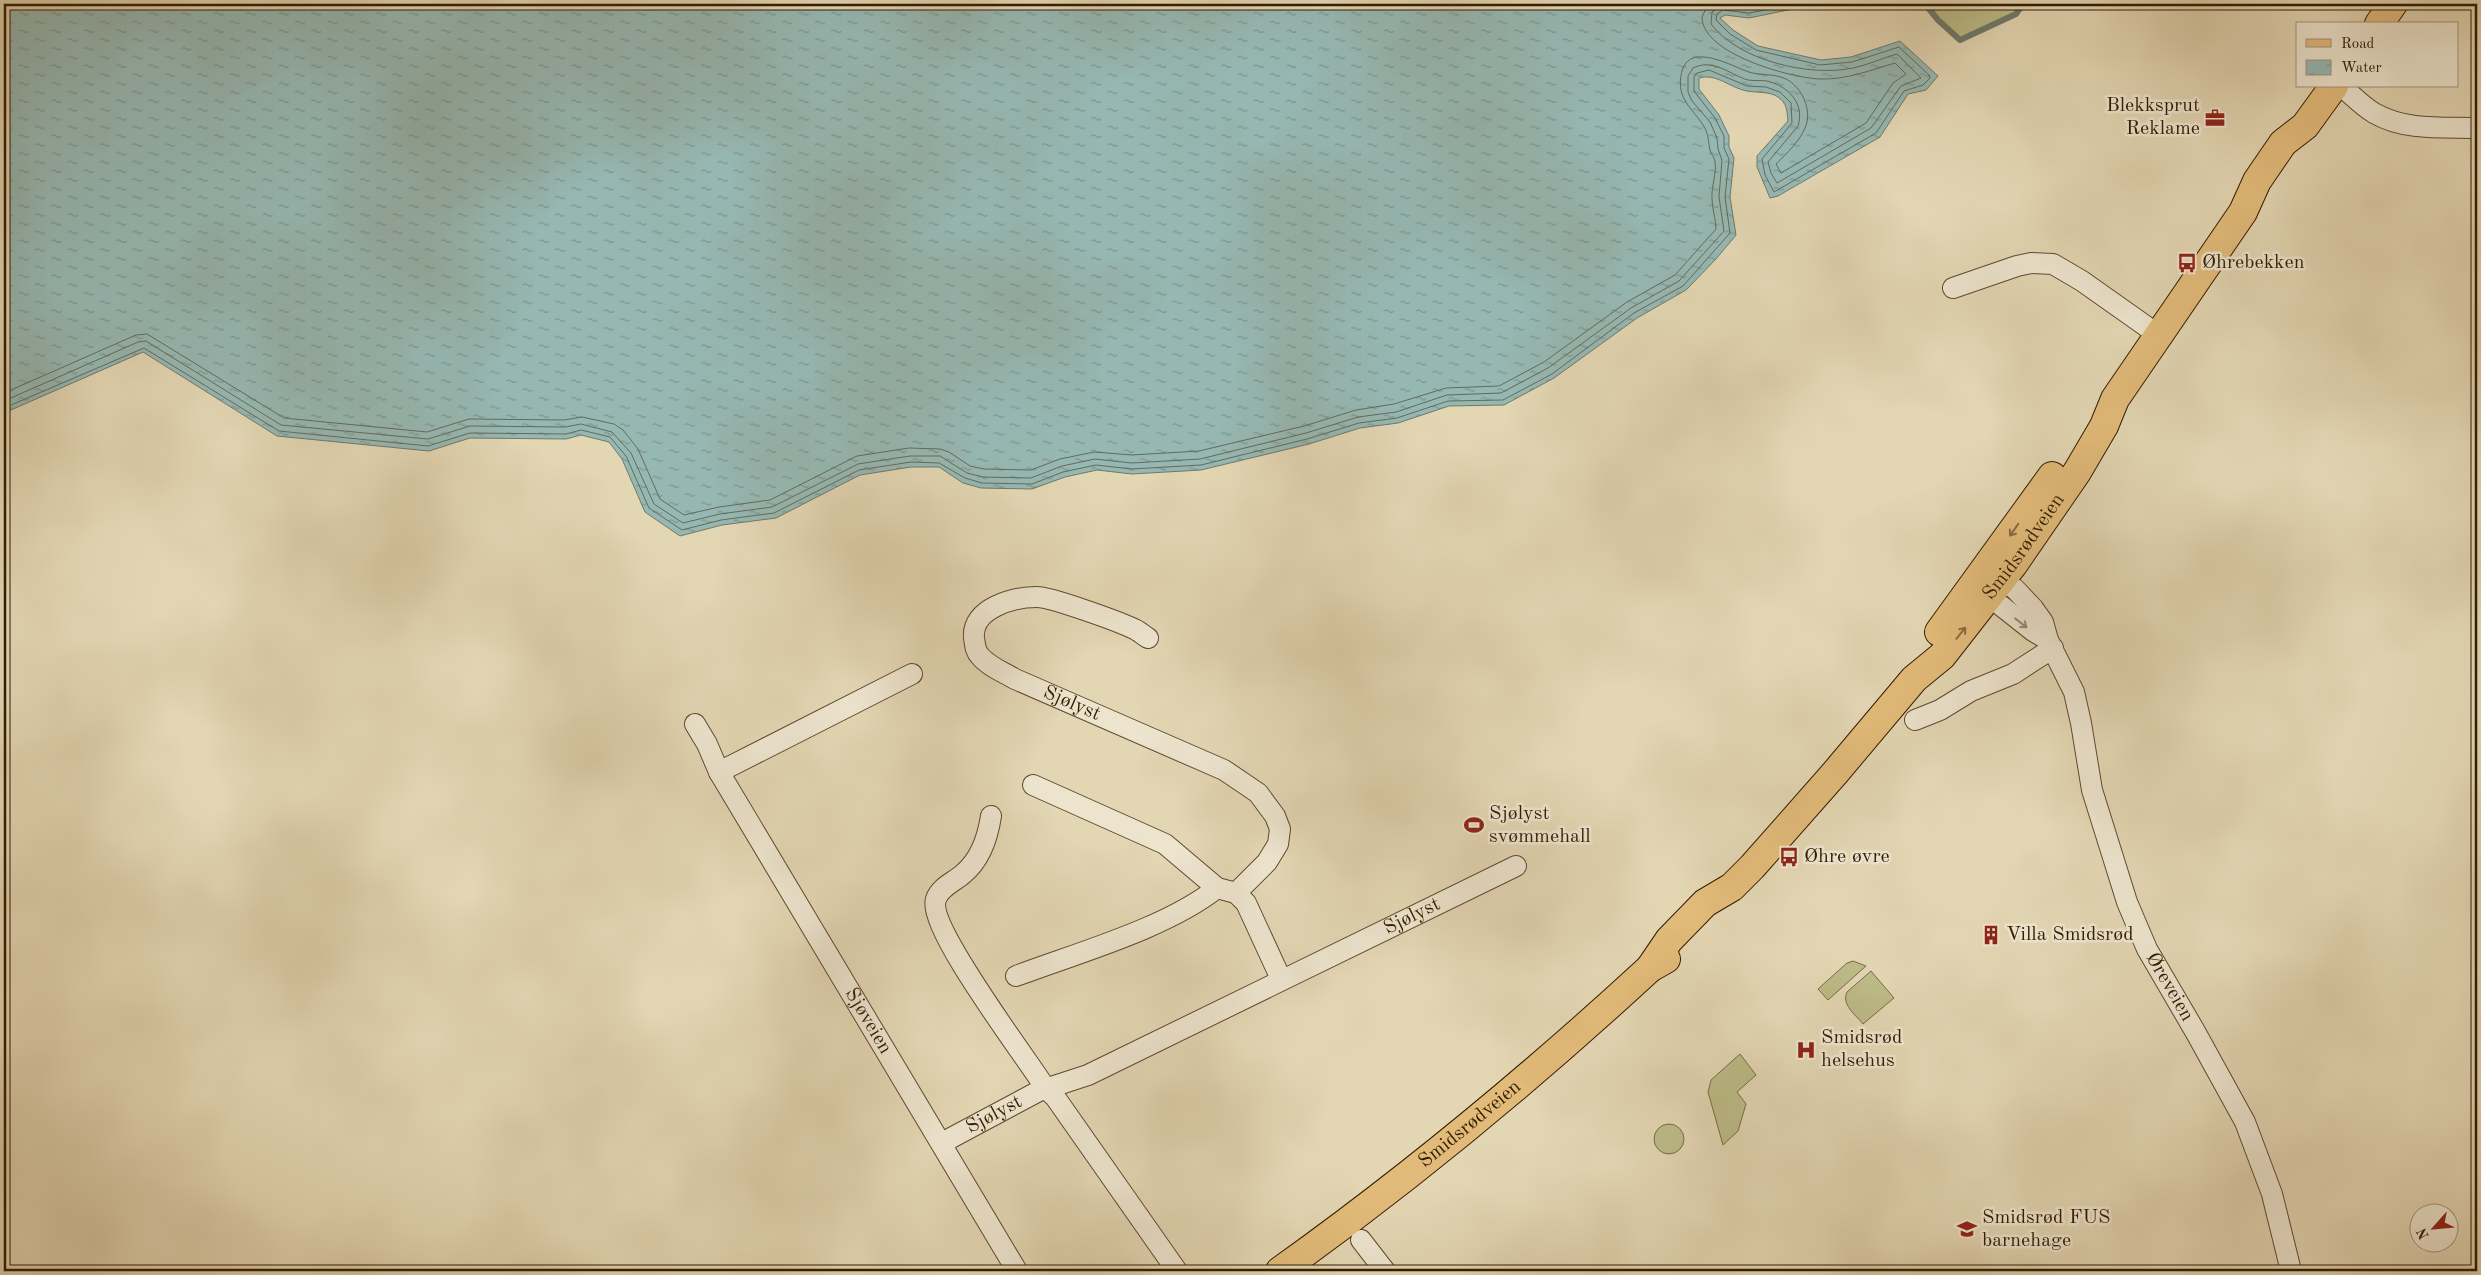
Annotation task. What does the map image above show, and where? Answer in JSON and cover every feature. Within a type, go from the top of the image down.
[{"type":"main road","points":[[2380,22],[2393,4]]},
{"type":"main road","name":"Smidsrødveien","points":[[1280,1271],[1456,1138],[1650,968],[1680,951],[1715,916],[1732,887],[1823,787],[1914,679],[1930,645],[1992,583],[2093,418],[2115,398],[2157,334],[2244,212],[2270,191],[2296,154],[2305,126],[2333,88]]},
{"type":"street","points":[[2344,88],[2376,114],[2395,122],[2421,127],[2477,128]]},
{"type":"street","points":[[1952,288],[2017,266],[2031,263],[2053,264],[2082,281],[2157,334]]},
{"type":"street","points":[[1915,720],[1940,710],[1971,691],[2013,674],[2051,644],[2032,631],[1992,583]]},
{"type":"street","name":"Sjølyst","points":[[1016,976],[1139,930],[1227,890],[1267,862],[1278,844],[1280,830],[1275,816],[1258,793],[1224,770],[1015,679],[995,668],[979,655],[975,646],[973,630],[976,622],[984,612],[1008,601],[1024,597],[1040,597],[1133,628],[1148,638]]},
{"type":"street","name":"Øreveien","points":[[2051,644],[2074,692],[2082,723],[2092,790],[2127,902],[2146,949],[2196,1033],[2245,1122],[2272,1194],[2291,1271]]},
{"type":"street","points":[[719,772],[912,674]]},
{"type":"street","name":"Sjøveien","points":[[694,724],[708,744],[719,772],[821,946],[943,1144],[1017,1271]]},
{"type":"street","points":[[1032,785],[1165,844],[1246,904],[1281,979]]},
{"type":"street","name":"Sjølyst","points":[[991,816],[988,833],[973,863],[965,872],[941,890],[934,908],[939,922],[966,971],[1046,1089],[1055,1096],[1117,1188],[1177,1271]]},
{"type":"street","name":"Sjølyst","points":[[943,1144],[951,1138],[1046,1089],[1088,1075],[1281,979],[1516,866]]},
{"type":"street","points":[[1362,1240],[1385,1271]]},
{"type":"shaded area","points":[[1925,4],[2023,4],[2016,14],[1960,40],[1938,20]]},
{"type":"shaded area","points":[[1853,961],[1866,966],[1828,1000],[1818,989],[1847,963]]},
{"type":"shaded area","points":[[1871,971],[1894,998],[1863,1024],[1850,1010],[1846,997],[1847,992]]},
{"type":"shaded area","points":[[1740,1054],[1756,1075],[1737,1092],[1746,1104],[1738,1131],[1723,1145],[1708,1092],[1711,1080]]},
{"type":"shaded area","points":[[1669,1124],[1680,1128],[1684,1139],[1680,1150],[1669,1154],[1658,1150],[1654,1139],[1658,1128]]},
{"type":"water","points":[[4,4],[1817,4],[1749,18],[1725,15],[1720,18],[1733,30],[1758,46],[1821,60],[1851,57],[1900,41],[1938,76],[1926,90],[1908,94],[1880,137],[1778,196],[1770,198],[1757,167],[1757,156],[1788,121],[1785,105],[1781,99],[1771,94],[1751,92],[1718,79],[1699,78],[1699,89],[1719,115],[1729,136],[1729,147],[1734,158],[1730,197],[1736,235],[1686,290],[1637,318],[1554,378],[1504,405],[1449,406],[1398,423],[1360,428],[1309,444],[1201,470],[1132,474],[1097,470],[1065,477],[1032,489],[981,488],[963,483],[939,467],[911,467],[860,475],[776,518],[722,525],[680,536],[645,512],[622,459],[609,442],[581,435],[566,439],[470,438],[429,451],[277,436],[143,352],[4,413]]},
{"type":"waterway","name":"Øhrebekken","points":[[1925,4],[1938,20],[1960,40],[2016,14],[2023,4]]},
{"type":"place","name":"Blekksprut Reklame","points":[[2215,118]]},
{"type":"place","name":"Øhrebekken","points":[[2187,263]]},
{"type":"place","name":"Sjølyst svømmehall","points":[[1474,825]]},
{"type":"place","name":"Øhre øvre","points":[[1789,857]]},
{"type":"place","name":"Villa Smidsrød","points":[[1991,935]]},
{"type":"place","name":"Smidsrød helsehus","points":[[1806,1050]]},
{"type":"place","name":"Smidsrød FUS barnehage","points":[[1967,1229]]}]
